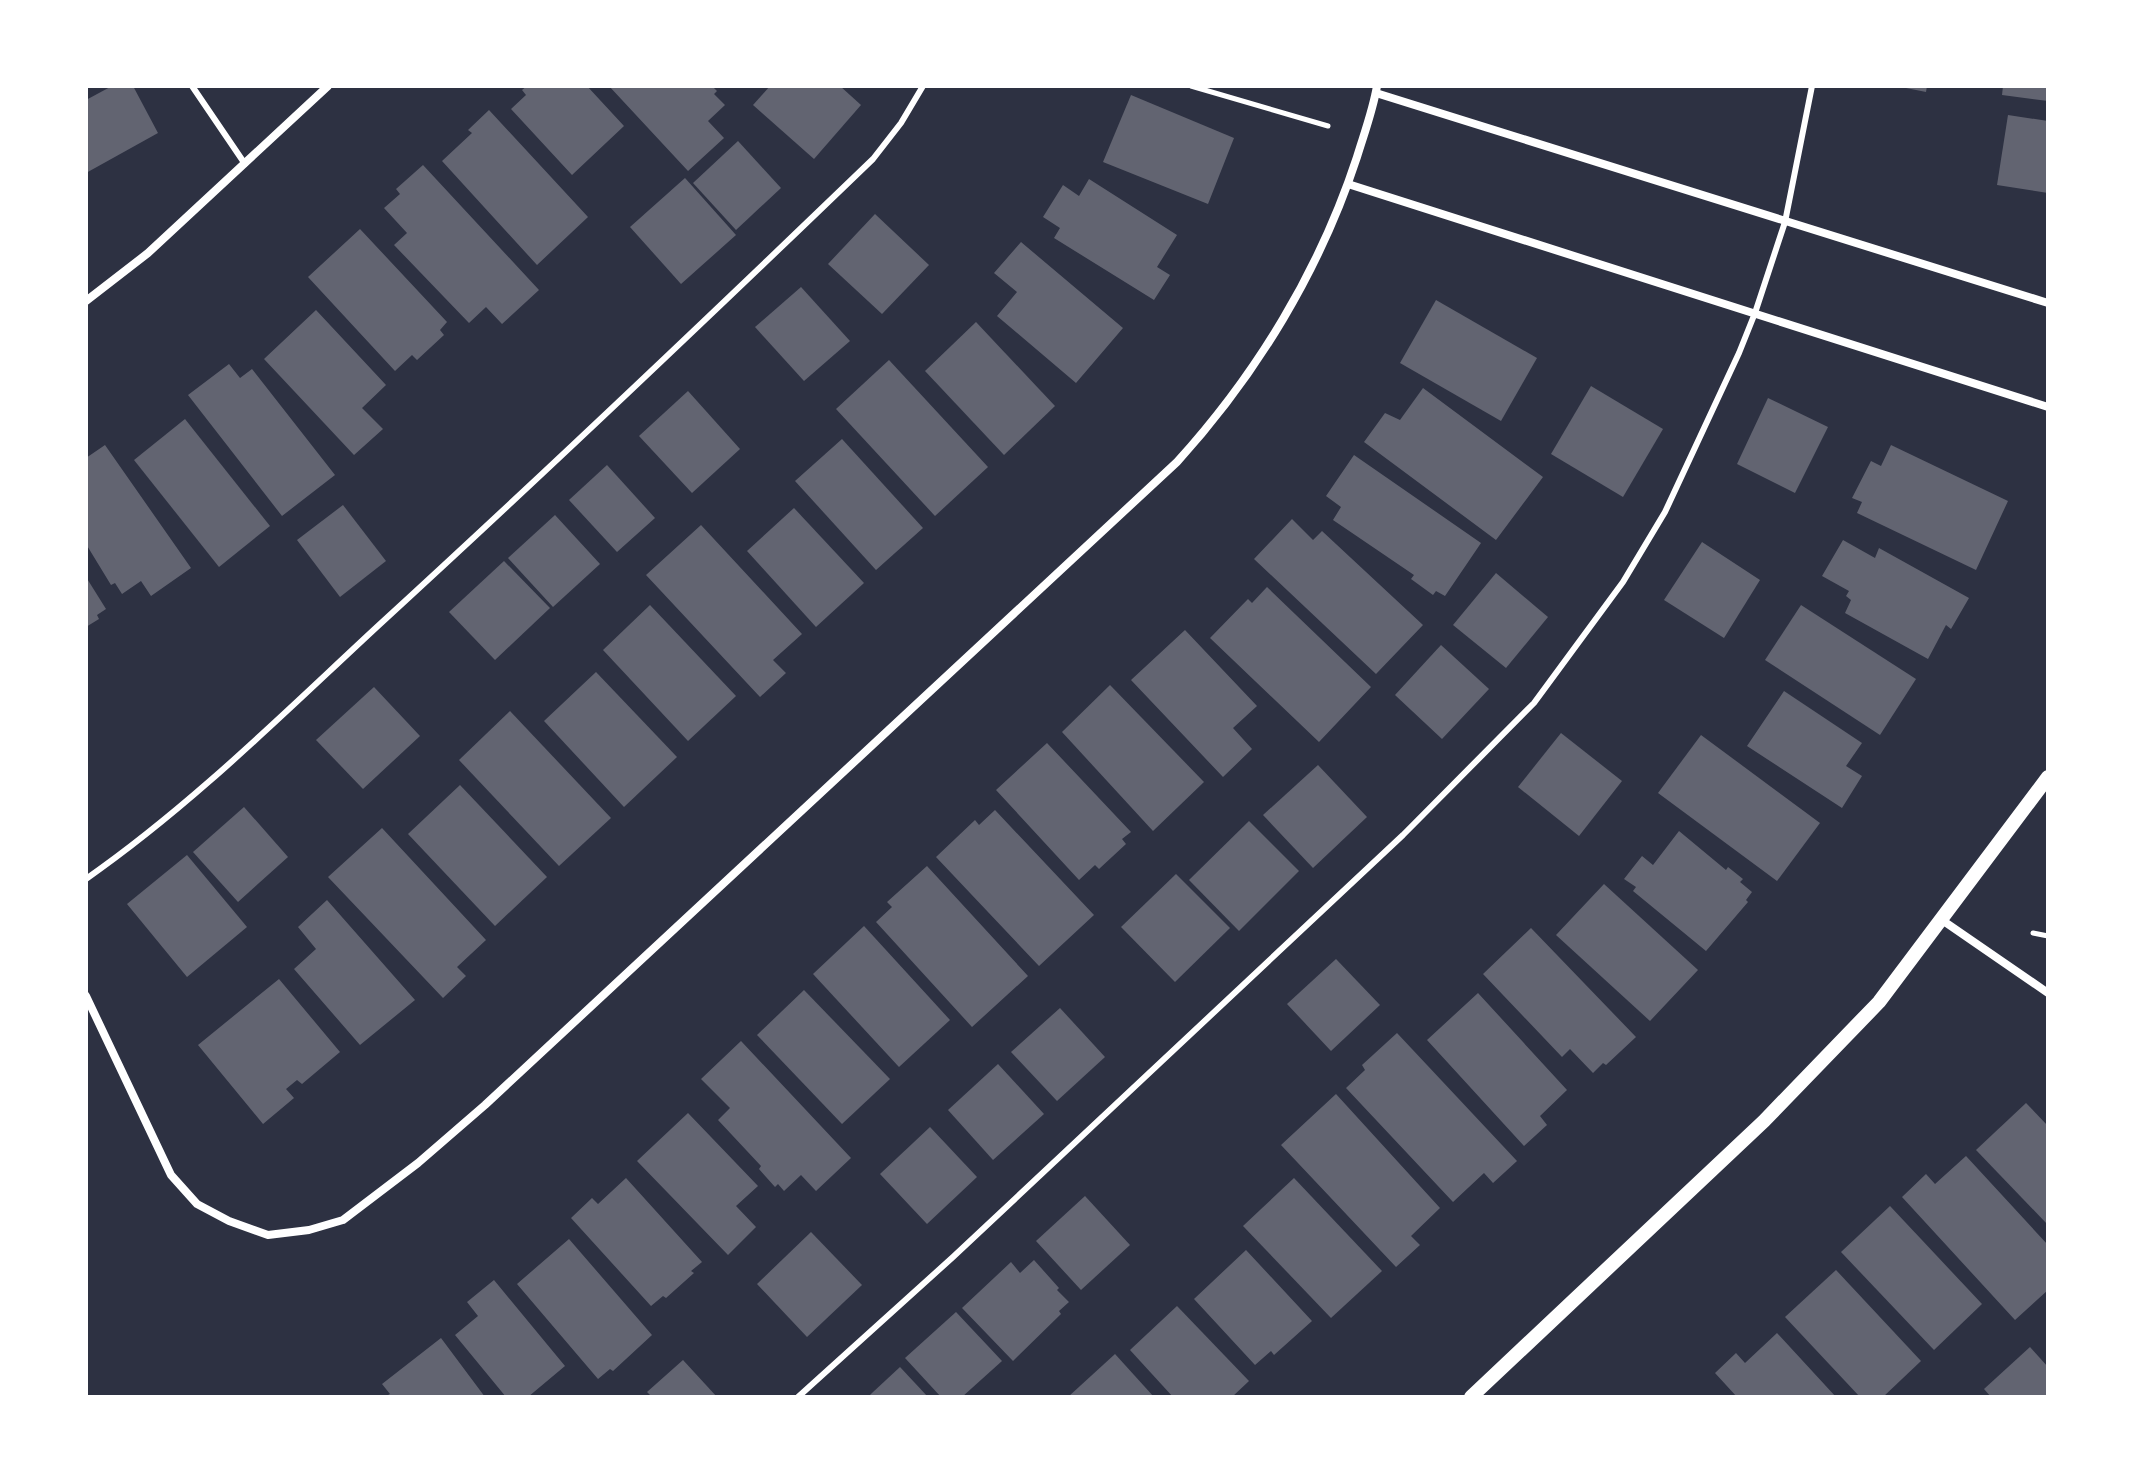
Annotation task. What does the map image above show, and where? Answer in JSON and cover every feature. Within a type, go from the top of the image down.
[{"type":"street","points":[[86,301],[148,253],[328,86]]},
{"type":"street","points":[[86,996],[171,1175],[197,1204],[229,1221],[268,1235],[309,1230],[343,1220],[418,1163],[485,1105],[1177,462],[1213,422],[1267,347],[1312,268],[1348,184],[1377,90],[2048,303]]},
{"type":"street","points":[[1348,184],[2048,407]]},
{"type":"street","points":[[1471,1397],[1764,1121],[1879,1002],[2048,777]]},
{"type":"street","points":[[1942,920],[2048,993]]},
{"type":"lane","points":[[192,86],[245,164]]},
{"type":"lane","points":[[86,879],[212,779],[573,447],[873,159],[901,123],[923,86]]},
{"type":"lane","points":[[798,1397],[953,1257],[1403,835],[1534,703],[1623,582],[1665,512],[1739,353],[1785,222],[1812,86]]},
{"type":"path","points":[[1191,86],[1364,134]]},
{"type":"building","points":[[112,86],[133,86],[158,133],[86,173],[86,100]]},
{"type":"building","points":[[527,86],[587,86],[624,126],[572,175],[511,109],[526,95],[522,90]]},
{"type":"building","points":[[609,86],[712,86],[717,91],[714,94],[725,105],[708,121],[724,138],[688,171]]},
{"type":"building","points":[[770,86],[840,86],[861,105],[814,159],[753,105]]},
{"type":"building","points":[[1896,86],[1927,86],[1926,92]]},
{"type":"building","points":[[2003,86],[2048,86],[2048,101],[2002,95]]},
{"type":"building","points":[[1131,95],[1234,138],[1208,204],[1103,162]]},
{"type":"building","points":[[489,110],[588,217],[537,265],[442,161],[472,133],[468,130]]},
{"type":"building","points":[[2008,115],[2048,121],[2048,193],[1997,185]]},
{"type":"building","points":[[738,141],[781,188],[736,230],[693,183]]},
{"type":"building","points":[[423,165],[539,290],[502,324],[486,307],[469,323],[394,245],[407,233],[384,208],[400,194],[396,189]]},
{"type":"building","points":[[685,178],[736,235],[681,284],[630,227]]},
{"type":"building","points":[[1089,179],[1177,235],[1157,267],[1170,275],[1154,300],[1054,238],[1060,228],[1043,217],[1063,185],[1079,196]]},
{"type":"building","points":[[875,214],[929,265],[882,314],[828,264]]},
{"type":"building","points":[[360,229],[447,322],[440,330],[444,335],[417,360],[412,355],[395,371],[308,277]]},
{"type":"building","points":[[1021,242],[1123,328],[1076,383],[997,316],[1017,292],[994,273]]},
{"type":"building","points":[[801,287],[850,341],[804,381],[755,327]]},
{"type":"building","points":[[1436,300],[1537,358],[1501,421],[1400,363]]},
{"type":"building","points":[[316,310],[386,385],[362,408],[383,429],[354,455],[264,359]]},
{"type":"building","points":[[976,322],[1055,406],[1004,455],[925,371]]},
{"type":"building","points":[[889,360],[988,467],[935,516],[836,409]]},
{"type":"building","points":[[229,364],[240,378],[252,369],[335,475],[282,516],[188,395]]},
{"type":"building","points":[[1591,386],[1663,429],[1623,497],[1551,454]]},
{"type":"building","points":[[1423,388],[1543,477],[1496,540],[1364,442],[1385,413],[1400,420]]},
{"type":"building","points":[[688,391],[740,449],[692,493],[639,436]]},
{"type":"building","points":[[1768,398],[1828,427],[1795,493],[1737,464]]},
{"type":"building","points":[[185,419],[270,526],[219,567],[134,460]]},
{"type":"building","points":[[842,439],[923,528],[876,570],[795,481]]},
{"type":"building","points":[[105,445],[191,568],[151,596],[141,581],[122,594],[115,583],[111,585],[86,544],[86,458]]},
{"type":"building","points":[[1891,445],[2008,501],[1976,570],[1857,513],[1862,502],[1852,498],[1871,461],[1881,466]]},
{"type":"building","points":[[1354,455],[1481,543],[1445,596],[1436,591],[1433,595],[1411,579],[1414,575],[1333,520],[1341,507],[1326,496]]},
{"type":"building","points":[[607,465],[655,518],[617,552],[569,500]]},
{"type":"building","points":[[343,505],[386,561],[340,597],[297,540]]},
{"type":"building","points":[[794,508],[864,583],[816,627],[747,551]]},
{"type":"building","points":[[555,515],[600,564],[553,607],[508,558]]},
{"type":"building","points":[[1292,519],[1313,540],[1322,531],[1423,625],[1376,674],[1254,559]]},
{"type":"building","points":[[701,525],[802,634],[773,660],[786,673],[760,697],[646,575]]},
{"type":"building","points":[[1843,540],[1875,558],[1879,548],[1969,598],[1951,629],[1946,625],[1928,659],[1845,613],[1851,600],[1846,596],[1849,591],[1822,576]]},
{"type":"building","points":[[1702,542],[1760,580],[1724,638],[1664,600]]},
{"type":"building","points":[[504,561],[550,608],[495,660],[449,612]]},
{"type":"building","points":[[1496,573],[1548,617],[1506,668],[1453,625]]},
{"type":"building","points":[[86,577],[106,609],[97,615],[99,619],[86,627]]},
{"type":"building","points":[[1267,587],[1371,687],[1319,742],[1210,638],[1248,599],[1252,603]]},
{"type":"building","points":[[650,605],[736,696],[688,741],[603,650]]},
{"type":"building","points":[[1801,605],[1916,679],[1880,735],[1765,660]]},
{"type":"building","points":[[1185,630],[1257,706],[1233,728],[1252,749],[1223,777],[1131,680]]},
{"type":"building","points":[[1441,645],[1489,689],[1442,739],[1395,695]]},
{"type":"building","points":[[596,672],[677,757],[624,807],[544,721]]},
{"type":"building","points":[[1110,685],[1204,782],[1153,831],[1062,732]]},
{"type":"building","points":[[374,687],[420,736],[363,789],[316,740]]},
{"type":"building","points":[[1784,691],[1862,743],[1846,766],[1862,776],[1842,808],[1747,746]]},
{"type":"building","points":[[510,711],[611,818],[559,866],[459,760]]},
{"type":"building","points":[[1561,733],[1622,781],[1579,836],[1518,787]]},
{"type":"building","points":[[1701,735],[1820,823],[1777,881],[1658,793]]},
{"type":"building","points":[[1047,743],[1131,832],[1122,839],[1126,844],[1099,869],[1095,865],[1079,880],[996,790]]},
{"type":"building","points":[[1318,765],[1367,817],[1313,868],[1263,815]]},
{"type":"building","points":[[460,785],[547,877],[495,926],[408,834]]},
{"type":"building","points":[[244,807],[288,857],[238,902],[193,852]]},
{"type":"building","points":[[995,810],[1094,915],[1039,966],[936,857],[975,820],[979,825]]},
{"type":"building","points":[[1249,821],[1299,871],[1239,931],[1189,880]]},
{"type":"building","points":[[382,828],[486,940],[457,967],[466,976],[443,998],[328,877]]},
{"type":"building","points":[[1679,831],[1726,870],[1728,867],[1743,879],[1740,882],[1752,892],[1746,900],[1748,902],[1706,951],[1633,891],[1636,887],[1624,879],[1642,856],[1653,865]]},
{"type":"building","points":[[187,855],[247,927],[187,977],[127,904]]},
{"type":"building","points":[[927,866],[1028,976],[972,1027],[876,922],[892,907],[887,902]]},
{"type":"building","points":[[1176,874],[1230,928],[1175,982],[1121,927]]},
{"type":"building","points":[[1604,884],[1698,970],[1650,1021],[1556,935]]},
{"type":"building","points":[[327,900],[415,1000],[360,1045],[294,969],[316,949],[298,927]]},
{"type":"building","points":[[864,926],[950,1020],[899,1067],[813,974]]},
{"type":"building","points":[[1531,928],[1636,1037],[1593,1073],[1570,1049],[1562,1057],[1483,974]]},
{"type":"building","points":[[1336,959],[1380,1005],[1331,1051],[1287,1004]]},
{"type":"building","points":[[279,979],[340,1052],[302,1084],[297,1080],[286,1089],[294,1098],[263,1124],[198,1045]]},
{"type":"building","points":[[804,990],[890,1079],[842,1124],[757,1035]]},
{"type":"building","points":[[1478,993],[1567,1090],[1540,1116],[1547,1125],[1524,1146],[1427,1040]]},
{"type":"building","points":[[1060,1008],[1105,1057],[1057,1101],[1011,1052]]},
{"type":"building","points":[[1397,1033],[1517,1161],[1493,1183],[1484,1173],[1453,1202],[1346,1088],[1365,1070],[1362,1065]]},
{"type":"building","points":[[741,1041],[851,1158],[816,1191],[801,1175],[784,1191],[778,1184],[775,1187],[759,1169],[761,1166],[718,1120],[730,1108],[701,1079]]},
{"type":"building","points":[[998,1064],[1044,1114],[993,1160],[948,1110]]},
{"type":"building","points":[[1336,1094],[1440,1208],[1411,1236],[1420,1245],[1396,1267],[1281,1145]]},
{"type":"building","points":[[2026,1103],[2048,1126],[2048,1225],[1976,1150]]},
{"type":"building","points":[[688,1113],[758,1186],[736,1206],[756,1227],[728,1255],[637,1161]]},
{"type":"building","points":[[930,1127],[977,1177],[927,1224],[880,1174]]},
{"type":"building","points":[[1966,1156],[2048,1245],[2048,1290],[2015,1320],[1902,1197],[1926,1174],[1935,1184]]},
{"type":"building","points":[[626,1178],[702,1262],[666,1298],[663,1296],[651,1306],[571,1218],[592,1198],[598,1204]]},
{"type":"building","points":[[1294,1178],[1382,1271],[1331,1318],[1243,1226]]},
{"type":"building","points":[[1085,1196],[1130,1245],[1081,1290],[1036,1241]]},
{"type":"building","points":[[1890,1206],[1982,1304],[1934,1350],[1841,1252]]},
{"type":"building","points":[[811,1232],[862,1285],[807,1337],[757,1284]]},
{"type":"building","points":[[569,1239],[652,1335],[613,1371],[610,1369],[598,1379],[517,1284]]},
{"type":"building","points":[[1246,1250],[1312,1321],[1274,1355],[1271,1351],[1255,1365],[1194,1299]]},
{"type":"building","points":[[1034,1260],[1069,1302],[1059,1311],[1061,1314],[1013,1361],[962,1308],[1011,1262],[1020,1273]]},
{"type":"building","points":[[1836,1270],[1921,1361],[1883,1397],[1860,1397],[1785,1317]]},
{"type":"building","points":[[494,1280],[565,1366],[528,1397],[506,1397],[455,1335],[478,1316],[467,1302]]},
{"type":"building","points":[[1177,1306],[1249,1381],[1232,1397],[1173,1397],[1130,1350]]},
{"type":"building","points":[[956,1312],[1002,1361],[962,1397],[941,1397],[905,1358]]},
{"type":"building","points":[[1777,1333],[1836,1397],[1737,1397],[1715,1373],[1736,1353],[1745,1363]]},
{"type":"building","points":[[441,1338],[485,1397],[384,1397],[390,1394],[382,1384]]},
{"type":"building","points":[[2030,1347],[2048,1367],[2048,1397],[1991,1397],[1984,1389]]},
{"type":"building","points":[[1115,1354],[1154,1397],[1068,1397]]},
{"type":"building","points":[[683,1360],[717,1397],[652,1397],[647,1392]]},
{"type":"building","points":[[900,1367],[928,1397],[868,1397],[872,1393]]}]
